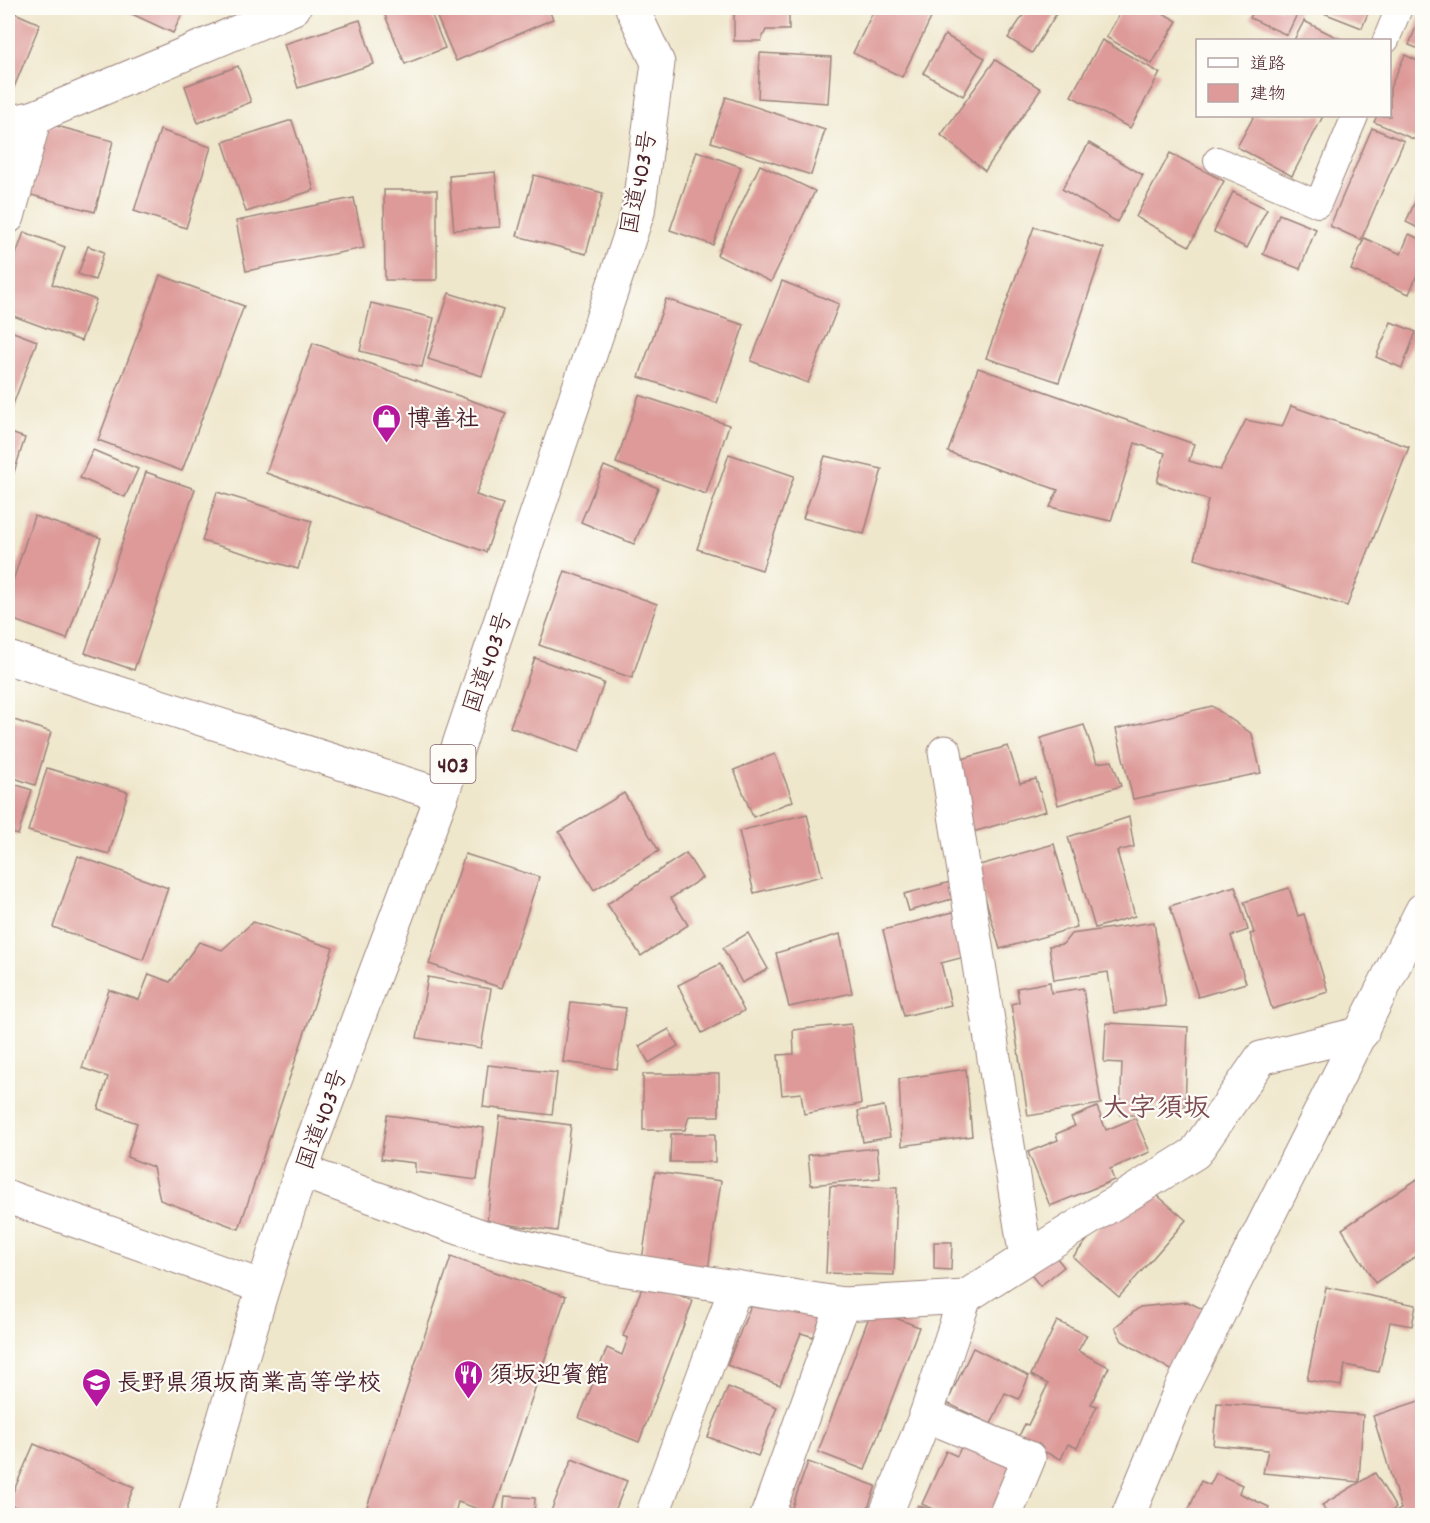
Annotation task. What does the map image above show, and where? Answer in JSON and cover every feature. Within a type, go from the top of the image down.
[{"type":"main road","points":[[8,217],[22,120],[294,8]]},
{"type":"main road","name":"国道403号","points":[[195,1515],[263,1287],[301,1171],[442,795],[638,212],[658,63],[632,8]]},
{"type":"main road","points":[[8,658],[442,795]]},
{"type":"main road","points":[[945,752],[1026,1258]]},
{"type":"main road","points":[[1128,1515],[1179,1393],[1422,910]]},
{"type":"main road","points":[[301,1171],[481,1236],[608,1267],[843,1304],[964,1297],[1195,1153],[1262,1058],[1362,1033]]},
{"type":"main road","points":[[8,1197],[263,1287]]},
{"type":"main road","points":[[652,1515],[736,1287]]},
{"type":"main road","points":[[885,1515],[926,1414],[964,1297]]},
{"type":"main road","points":[[767,1515],[843,1304]]},
{"type":"main road","points":[[926,1414],[1029,1458],[1005,1515]]},
{"type":"lane","points":[[1386,39],[1399,8]]},
{"type":"lane","points":[[1217,160],[1318,204],[1355,117]]},
{"type":"building","points":[[119,8],[185,8],[173,33]]},
{"type":"building","points":[[382,8],[429,8],[445,48],[405,64]]},
{"type":"building","points":[[433,8],[548,8],[553,19],[456,61]]},
{"type":"building","points":[[734,8],[789,8],[789,30],[766,30],[761,41],[734,41]]},
{"type":"building","points":[[875,8],[936,8],[902,77],[853,53]]},
{"type":"building","points":[[1028,8],[1053,8],[1058,11],[1032,53],[1008,38]]},
{"type":"building","points":[[1123,8],[1154,8],[1177,21],[1152,64],[1106,37]]},
{"type":"building","points":[[1255,8],[1300,8],[1287,35],[1250,18]]},
{"type":"building","points":[[1317,8],[1370,8],[1362,28],[1316,10]]},
{"type":"building","points":[[8,10],[40,24],[8,102]]},
{"type":"building","points":[[1422,11],[1422,50],[1409,45]]},
{"type":"building","points":[[360,20],[374,64],[298,88],[284,44]]},
{"type":"building","points":[[1304,21],[1340,39],[1295,39]]},
{"type":"building","points":[[945,35],[985,58],[963,96],[923,73]]},
{"type":"building","points":[[1102,40],[1160,73],[1130,128],[1071,96]]},
{"type":"building","points":[[760,53],[831,57],[828,103],[758,98]]},
{"type":"building","points":[[1405,55],[1422,63],[1422,136],[1420,142],[1374,122],[1376,117],[1391,117],[1391,86]]},
{"type":"building","points":[[995,60],[1041,89],[985,171],[941,135]]},
{"type":"building","points":[[238,66],[251,102],[198,123],[185,86]]},
{"type":"building","points":[[726,97],[825,130],[811,175],[711,142]]},
{"type":"building","points":[[1253,117],[1322,117],[1292,176],[1237,147]]},
{"type":"building","points":[[292,120],[314,190],[246,212],[223,142]]},
{"type":"building","points":[[49,124],[113,141],[95,212],[31,195]]},
{"type":"building","points":[[1372,128],[1404,141],[1361,240],[1330,226]]},
{"type":"building","points":[[160,130],[211,147],[186,228],[134,211]]},
{"type":"building","points":[[1089,143],[1143,175],[1117,222],[1062,189]]},
{"type":"building","points":[[697,151],[741,167],[713,245],[670,230]]},
{"type":"building","points":[[1170,153],[1224,181],[1189,246],[1136,217]]},
{"type":"building","points":[[760,165],[815,191],[771,282],[717,255]]},
{"type":"building","points":[[495,172],[500,227],[454,230],[449,176]]},
{"type":"building","points":[[534,175],[603,193],[586,254],[517,236]]},
{"type":"building","points":[[1422,186],[1422,230],[1406,222]]},
{"type":"building","points":[[384,190],[437,190],[437,280],[385,280]]},
{"type":"building","points":[[1233,192],[1267,209],[1247,248],[1214,232]]},
{"type":"building","points":[[354,198],[364,248],[246,271],[236,221]]},
{"type":"building","points":[[1279,214],[1316,229],[1300,269],[1263,254]]},
{"type":"building","points":[[1034,227],[1104,248],[1059,382],[986,358]]},
{"type":"building","points":[[24,232],[65,247],[52,284],[96,300],[81,341],[8,314],[8,277]]},
{"type":"building","points":[[1409,234],[1422,240],[1422,263],[1409,294],[1351,270],[1364,238],[1401,254]]},
{"type":"building","points":[[88,246],[104,252],[95,280],[78,274]]},
{"type":"building","points":[[160,275],[244,306],[182,471],[98,440]]},
{"type":"building","points":[[782,281],[839,304],[808,383],[751,361]]},
{"type":"building","points":[[449,293],[503,310],[482,376],[428,359]]},
{"type":"building","points":[[666,299],[744,325],[717,403],[639,377]]},
{"type":"building","points":[[371,303],[434,318],[422,367],[360,351]]},
{"type":"building","points":[[1391,322],[1416,332],[1402,368],[1376,357]]},
{"type":"building","points":[[8,330],[37,341],[8,418]]},
{"type":"building","name":"博善社","points":[[313,343],[506,413],[476,495],[503,504],[486,552],[266,473]]},
{"type":"building","points":[[978,368],[1194,444],[1189,461],[1220,470],[1246,420],[1282,427],[1291,406],[1409,447],[1347,606],[1195,559],[1208,500],[1157,482],[1165,453],[1135,443],[1111,521],[1050,507],[1058,490],[948,452]]},
{"type":"building","points":[[639,395],[729,425],[706,494],[616,463]]},
{"type":"building","points":[[8,432],[25,438],[8,491]]},
{"type":"building","points":[[93,450],[138,469],[125,497],[80,478]]},
{"type":"building","points":[[729,454],[794,476],[762,570],[697,549]]},
{"type":"building","points":[[825,456],[882,469],[864,534],[803,518]]},
{"type":"building","points":[[604,466],[658,488],[634,544],[581,522]]},
{"type":"building","points":[[146,472],[195,489],[134,670],[85,653]]},
{"type":"building","points":[[217,492],[312,521],[298,569],[202,541]]},
{"type":"building","points":[[34,516],[101,538],[67,639],[8,618],[8,596]]},
{"type":"building","points":[[565,571],[657,604],[632,678],[539,645]]},
{"type":"building","points":[[535,658],[604,683],[579,752],[510,727]]},
{"type":"building","points":[[1212,706],[1252,734],[1261,773],[1133,799],[1116,729]]},
{"type":"building","points":[[8,718],[51,732],[35,785],[8,776]]},
{"type":"building","points":[[1084,725],[1097,763],[1112,761],[1121,786],[1058,805],[1041,738]]},
{"type":"building","points":[[1008,746],[1020,783],[1036,779],[1046,811],[969,833],[948,763]]},
{"type":"building","points":[[775,754],[793,801],[753,817],[734,770]]},
{"type":"building","points":[[47,768],[128,792],[109,854],[28,831]]},
{"type":"building","points":[[8,782],[32,790],[18,835],[8,832]]},
{"type":"building","points":[[624,793],[659,851],[594,890],[559,832]]},
{"type":"building","points":[[807,814],[822,876],[754,893],[739,831]]},
{"type":"building","points":[[1129,817],[1134,847],[1117,851],[1135,916],[1095,928],[1068,837]]},
{"type":"building","points":[[1054,844],[1077,927],[1000,949],[976,866]]},
{"type":"building","points":[[686,853],[702,878],[671,898],[688,925],[641,956],[607,904]]},
{"type":"building","points":[[465,854],[539,877],[502,988],[429,964]]},
{"type":"building","points":[[78,856],[168,888],[143,960],[53,927]]},
{"type":"building","points":[[951,882],[956,898],[909,911],[904,894]]},
{"type":"building","points":[[1235,886],[1248,930],[1231,936],[1246,983],[1198,997],[1170,906]]},
{"type":"building","points":[[1289,888],[1298,916],[1304,914],[1328,992],[1272,1009],[1250,934],[1254,933],[1244,902]]},
{"type":"building","points":[[961,910],[972,955],[941,963],[951,1005],[904,1016],[883,930]]},
{"type":"building","points":[[253,922],[333,948],[239,1229],[160,1200],[153,1167],[127,1157],[137,1123],[98,1109],[108,1077],[82,1068],[109,990],[139,1000],[149,974],[170,982],[199,942],[222,950]]},
{"type":"building","points":[[1154,922],[1166,1006],[1114,1013],[1108,972],[1054,980],[1049,946],[1063,944],[1071,934]]},
{"type":"building","points":[[748,933],[768,969],[742,983],[723,948]]},
{"type":"building","points":[[840,934],[852,993],[789,1007],[776,953]]},
{"type":"building","points":[[720,964],[744,1011],[702,1033],[678,985]]},
{"type":"building","points":[[428,977],[491,989],[481,1048],[417,1038]]},
{"type":"building","points":[[1050,982],[1051,993],[1083,988],[1101,1104],[1028,1116],[1011,1004],[1019,1002],[1017,988]]},
{"type":"building","points":[[571,1002],[626,1008],[617,1069],[563,1062]]},
{"type":"building","points":[[1106,1023],[1188,1027],[1185,1107],[1139,1105],[1139,1115],[1120,1115],[1122,1063],[1104,1062]]},
{"type":"building","points":[[851,1024],[861,1104],[804,1114],[801,1093],[782,1095],[778,1055],[794,1054],[793,1030]]},
{"type":"building","points":[[669,1029],[678,1046],[649,1063],[639,1046]]},
{"type":"building","points":[[488,1065],[557,1073],[552,1115],[483,1107]]},
{"type":"building","points":[[966,1069],[972,1136],[902,1146],[899,1079]]},
{"type":"building","points":[[643,1074],[719,1074],[719,1116],[689,1116],[685,1130],[643,1130]]},
{"type":"building","points":[[884,1106],[890,1137],[863,1142],[858,1111]]},
{"type":"building","points":[[1097,1107],[1106,1130],[1135,1118],[1150,1152],[1110,1169],[1114,1180],[1050,1206],[1028,1152],[1058,1140],[1056,1134],[1075,1126],[1071,1118]]},
{"type":"building","points":[[387,1115],[484,1128],[477,1180],[415,1172],[415,1163],[381,1159]]},
{"type":"building","points":[[500,1116],[571,1125],[557,1231],[487,1222]]},
{"type":"building","points":[[671,1134],[715,1134],[715,1162],[670,1162]]},
{"type":"building","points":[[877,1148],[880,1178],[811,1185],[808,1155]]},
{"type":"building","points":[[655,1172],[721,1181],[708,1270],[642,1260]]},
{"type":"building","points":[[1422,1176],[1422,1252],[1375,1283],[1342,1229]]},
{"type":"building","points":[[830,1186],[897,1188],[894,1275],[826,1273]]},
{"type":"building","points":[[1151,1190],[1186,1220],[1119,1297],[1073,1257],[1121,1200],[1133,1211]]},
{"type":"building","points":[[934,1242],[952,1242],[951,1270],[934,1269]]},
{"type":"building","points":[[1053,1253],[1064,1267],[1040,1286],[1029,1272]]},
{"type":"building","name":"須坂迎賓館","points":[[451,1257],[566,1296],[493,1514],[458,1502],[454,1516],[364,1516]]},
{"type":"building","points":[[645,1280],[693,1301],[639,1442],[579,1418],[607,1348],[622,1355],[628,1338],[623,1336]]},
{"type":"building","points":[[1326,1287],[1416,1305],[1412,1326],[1390,1322],[1379,1372],[1345,1365],[1341,1386],[1307,1380]]},
{"type":"building","points":[[755,1295],[828,1309],[817,1338],[801,1333],[780,1385],[727,1365]]},
{"type":"building","points":[[1188,1302],[1209,1312],[1176,1373],[1122,1341],[1115,1327],[1140,1307]]},
{"type":"building","points":[[872,1309],[919,1327],[865,1470],[818,1452]]},
{"type":"building","points":[[1057,1321],[1087,1335],[1078,1351],[1109,1367],[1091,1404],[1097,1406],[1077,1448],[1068,1444],[1061,1459],[1017,1440],[1025,1424],[1028,1425],[1048,1384],[1031,1375]]},
{"type":"building","points":[[973,1348],[1029,1376],[1019,1399],[1005,1393],[991,1424],[947,1403]]},
{"type":"building","points":[[728,1387],[777,1407],[758,1456],[708,1437]]},
{"type":"building","points":[[1422,1400],[1422,1516],[1399,1516],[1397,1511],[1401,1509],[1373,1416]]},
{"type":"building","points":[[1217,1403],[1363,1415],[1359,1482],[1263,1473],[1268,1450],[1213,1445]]},
{"type":"building","points":[[963,1443],[1017,1467],[996,1516],[946,1516],[922,1504],[946,1451],[957,1456]]},
{"type":"building","points":[[34,1444],[134,1487],[122,1516],[15,1516],[18,1508],[8,1504]]},
{"type":"building","points":[[572,1459],[627,1481],[613,1516],[549,1516]]},
{"type":"building","points":[[808,1462],[876,1486],[865,1516],[789,1516]]},
{"type":"building","points":[[1216,1473],[1242,1485],[1239,1493],[1269,1507],[1266,1516],[1186,1516],[1201,1481],[1210,1485]]},
{"type":"building","points":[[1375,1473],[1396,1508],[1385,1516],[1328,1516],[1322,1505]]},
{"type":"building","points":[[505,1496],[535,1498],[534,1516],[503,1516]]},
{"type":"building","points":[[918,1505],[942,1515],[942,1516],[914,1516]]},
{"type":"place","name":"博善社","points":[[386,444]]},
{"type":"place","name":"須坂迎賓館","points":[[468,1400]]},
{"type":"place","name":"長野県須坂商業高等学校","points":[[96,1408]]},
{"type":"district","name":"大字須坂","points":[[1156,1107]]}]
